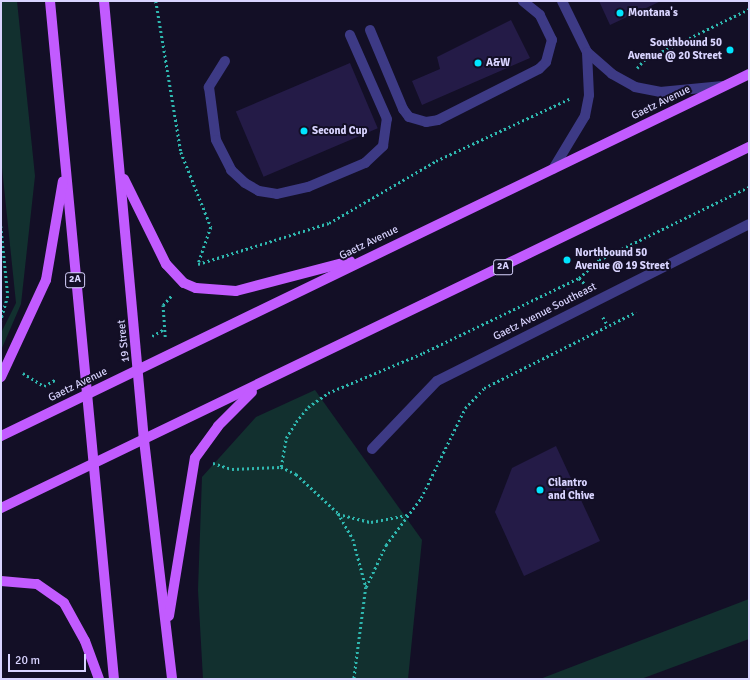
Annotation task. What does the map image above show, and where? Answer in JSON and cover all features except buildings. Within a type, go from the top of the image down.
[{"type":"main road","name":"2A","points":[[50,1],[66,165],[85,395],[93,464],[749,147]]},
{"type":"main road","name":"19 Street","points":[[106,4],[144,440],[172,679]]},
{"type":"main road","name":"Gaetz Avenue","points":[[1,436],[139,370],[369,256],[749,74]]},
{"type":"main road","points":[[1,377],[46,280],[66,165]]},
{"type":"main road","points":[[120,172],[166,264],[184,283],[196,288],[236,291],[369,256]]},
{"type":"main road","points":[[167,628],[196,458],[218,426],[257,386]]},
{"type":"main road","points":[[1,508],[93,464],[114,679]]},
{"type":"main road","points":[[1,581],[37,584],[59,598],[73,615],[99,679]]},
{"type":"street","points":[[370,30],[403,109],[409,116],[426,122],[438,120],[532,73],[546,62],[552,40],[540,15],[523,1]]},
{"type":"street","points":[[562,1],[587,52],[612,74],[646,90],[724,86]]},
{"type":"street","points":[[225,61],[209,87],[216,140],[231,170],[245,183],[259,192],[277,194],[308,187],[365,162],[383,146],[387,119],[350,35]]},
{"type":"street","points":[[553,169],[585,116],[589,95],[587,52]]},
{"type":"street","name":"Gaetz Avenue Southeast","points":[[372,449],[437,380],[749,224]]},
{"type":"path","points":[[156,1],[181,152],[210,227],[196,268]]},
{"type":"path","points":[[634,74],[644,60],[749,9]]},
{"type":"path","points":[[198,264],[329,223],[436,161],[565,100],[574,99]]},
{"type":"path","points":[[281,467],[286,438],[315,401],[579,278],[600,260],[749,187]]},
{"type":"path","points":[[1,226],[8,296],[1,321]]},
{"type":"path","points":[[579,278],[585,284]]},
{"type":"path","points":[[165,338],[164,329],[166,303]]},
{"type":"path","points":[[354,679],[366,587],[386,545],[421,498],[465,408],[484,388],[636,312]]},
{"type":"path","points":[[602,315],[608,326]]},
{"type":"path","points":[[152,336],[164,329]]},
{"type":"path","points":[[24,374],[44,386],[55,380]]},
{"type":"path","points":[[211,462],[232,469],[281,467],[296,474],[338,513],[353,539],[366,587]]},
{"type":"path","points":[[338,513],[371,522],[408,515]]},
{"type":"green space","points":[[1,1],[17,1],[35,176],[21,304],[2,348],[1,333],[16,303],[1,158]]},
{"type":"green space","points":[[315,390],[422,540],[408,679],[203,679],[198,590],[202,477],[256,417]]},
{"type":"green space","points":[[749,599],[749,639],[641,679],[540,679]]},
{"type":"place","name":"Montana's","points":[[620,13]]},
{"type":"place","name":"Southbound 50 Avenue @ 20 Street","points":[[730,50]]},
{"type":"place","name":"A&W","points":[[478,63]]},
{"type":"place","name":"Second Cup","points":[[304,131]]},
{"type":"place","name":"Northbound 50 Avenue @ 19 Street","points":[[567,260]]},
{"type":"place","name":"Cilantro and Chive","points":[[540,490]]}]
